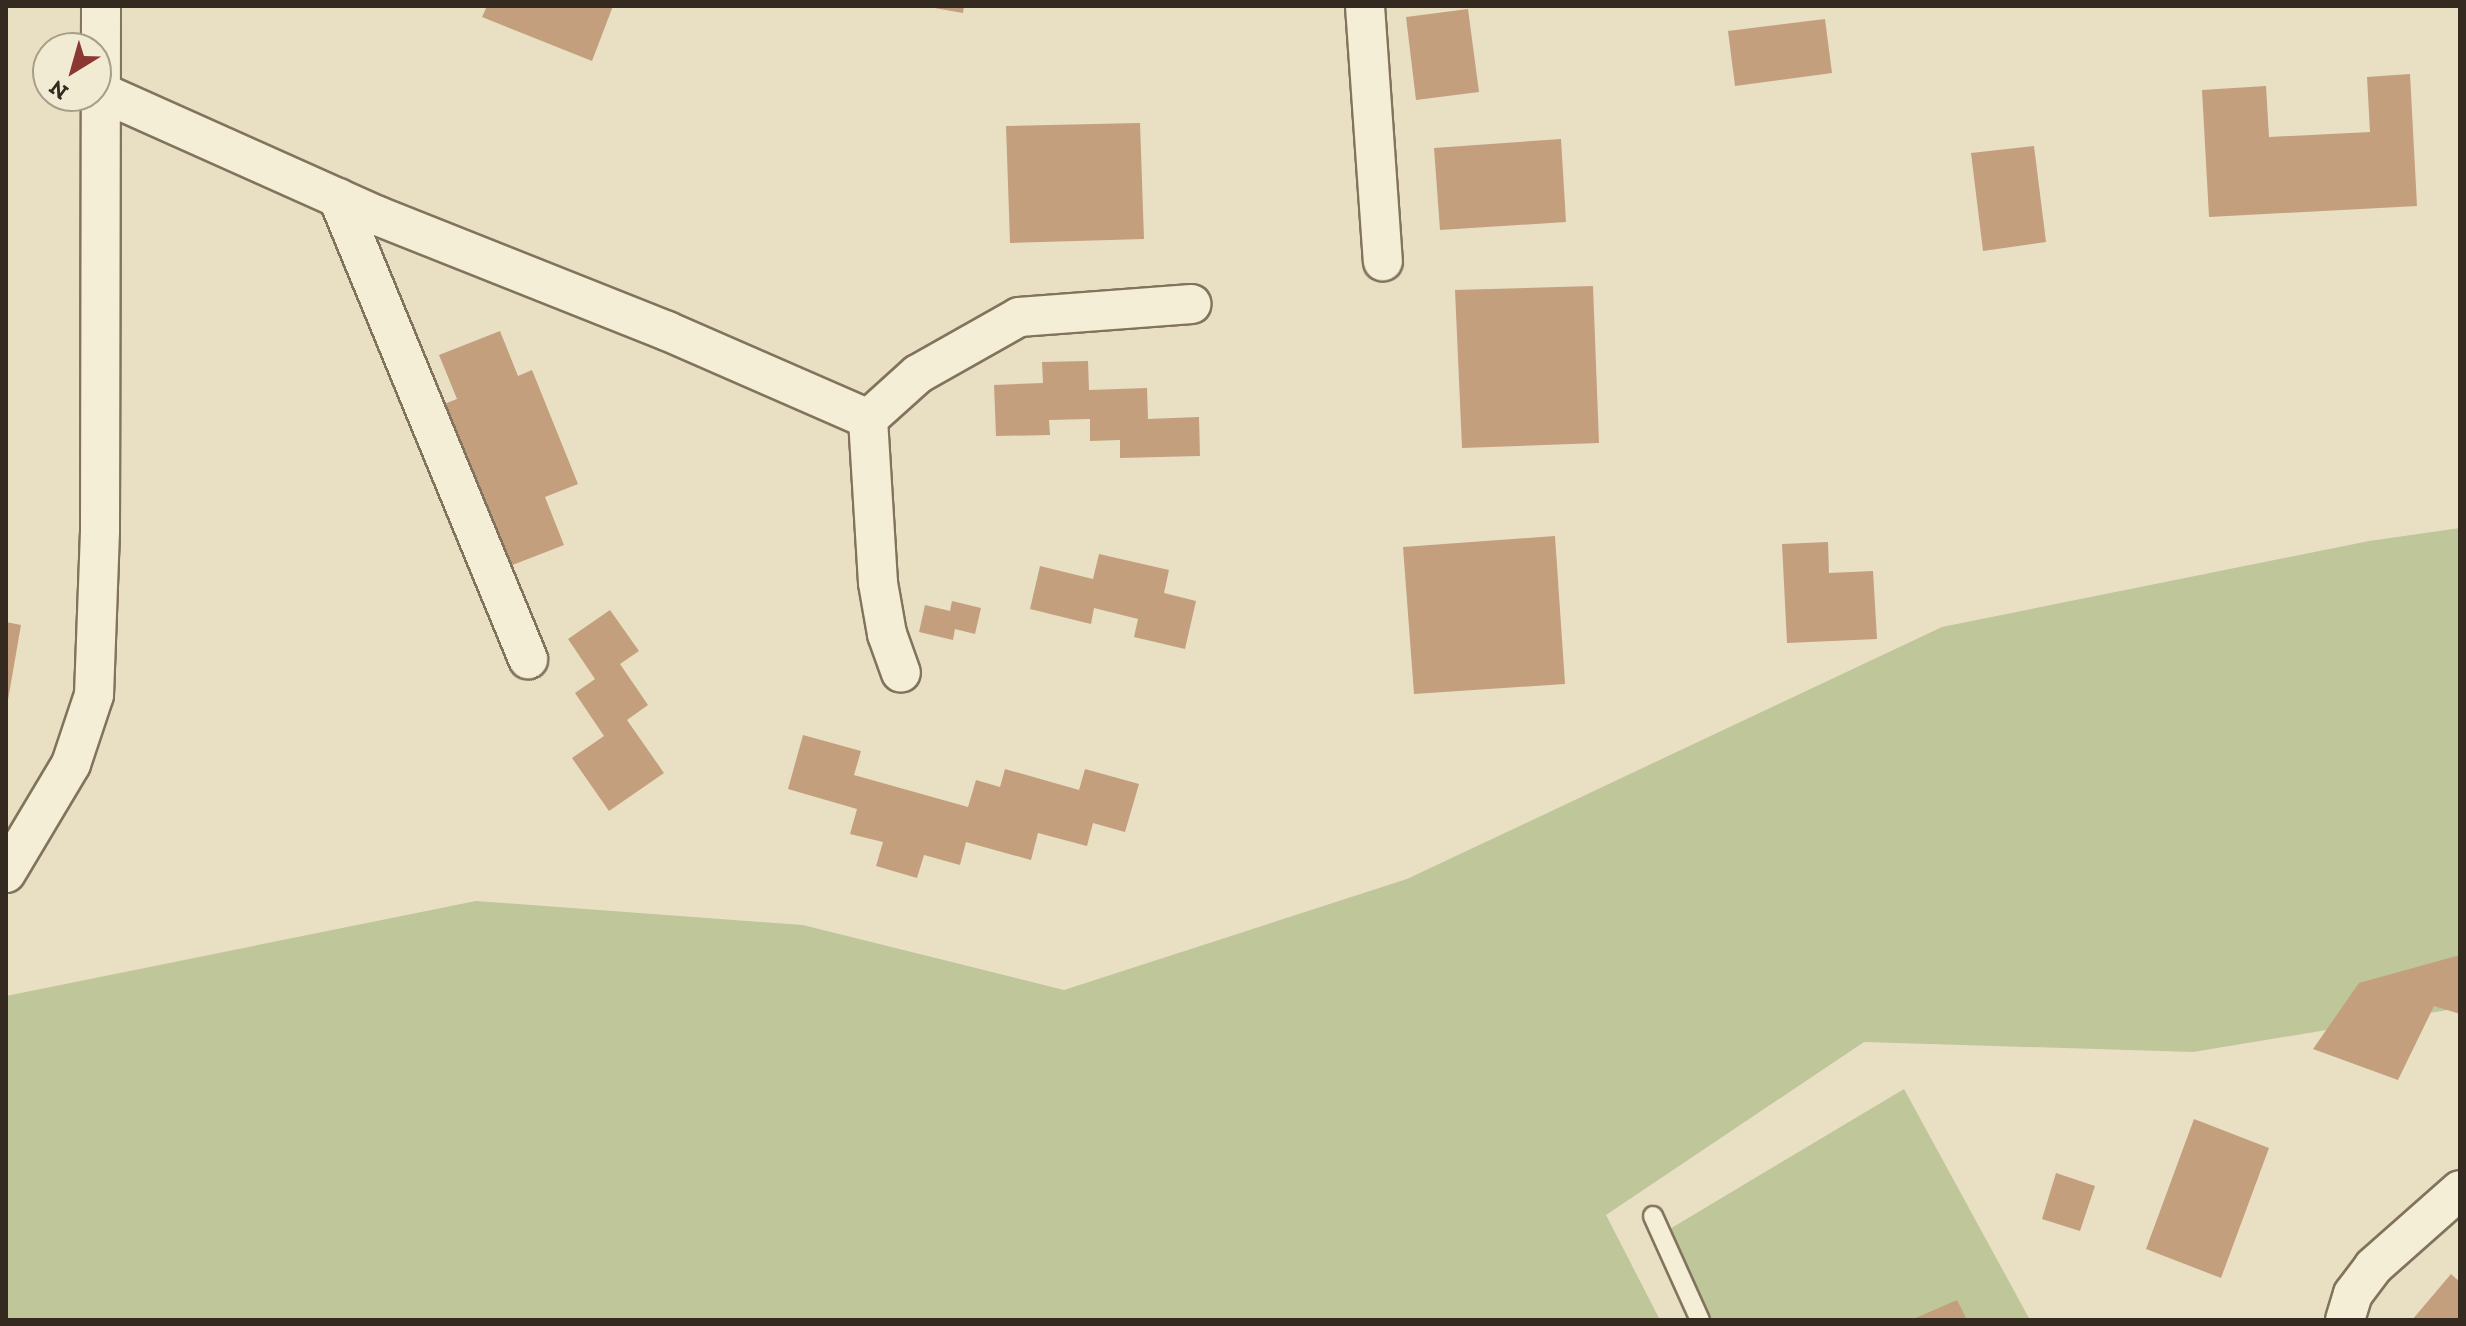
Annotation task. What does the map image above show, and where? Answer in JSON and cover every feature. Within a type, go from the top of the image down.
[{"type":"street","points":[[101,6],[101,32]]},
{"type":"street","points":[[1365,6],[1383,261]]},
{"type":"street","points":[[112,97],[338,198],[868,419]]},
{"type":"street","points":[[6,873],[71,764],[94,695],[100,530],[101,112]]},
{"type":"street","points":[[338,198],[528,659]]},
{"type":"street","points":[[868,419],[918,374],[1019,317],[1192,304]]},
{"type":"street","points":[[868,419],[878,583],[887,634],[901,673]]},
{"type":"street","points":[[2345,1320],[2353,1294],[2373,1267],[2460,1190]]},
{"type":"lane","points":[[1653,1216],[1700,1320]]},
{"type":"green space","points":[[2460,528],[2460,1008],[2193,1052],[1864,1042],[1606,1215],[1660,1320],[6,1320],[6,996],[476,901],[803,925],[1064,990],[1407,879],[1942,627],[2369,541]]},
{"type":"green space","points":[[1904,1089],[2030,1320],[1690,1320],[1653,1239]]},
{"type":"building","points":[[487,6],[613,6],[592,61],[482,17]]},
{"type":"building","points":[[923,6],[964,6],[963,13]]},
{"type":"building","points":[[1468,9],[1479,92],[1416,100],[1406,17]]},
{"type":"building","points":[[1825,19],[1832,73],[1735,86],[1728,31]]},
{"type":"building","points":[[2410,74],[2417,206],[2209,217],[2202,90],[2266,86],[2269,137],[2370,132],[2367,77]]},
{"type":"building","points":[[1140,123],[1144,239],[1010,243],[1006,126]]},
{"type":"building","points":[[1561,139],[1566,222],[1440,230],[1434,148]]},
{"type":"building","points":[[2034,146],[2046,242],[1983,251],[1971,153]]},
{"type":"building","points":[[1593,286],[1599,443],[1462,448],[1455,290]]},
{"type":"building","points":[[500,331],[518,376],[532,370],[578,484],[545,497],[564,545],[505,568],[444,404],[457,399],[439,355]]},
{"type":"building","points":[[1088,361],[1089,390],[1147,388],[1148,419],[1199,417],[1200,456],[1120,458],[1120,440],[1090,441],[1090,419],[1049,420],[1050,435],[996,436],[994,385],[1043,383],[1042,362]]},
{"type":"building","points":[[1555,536],[1565,684],[1414,694],[1403,547]]},
{"type":"building","points":[[1828,542],[1829,573],[1873,571],[1877,639],[1787,643],[1782,544]]},
{"type":"building","points":[[1099,554],[1169,570],[1164,593],[1196,601],[1185,649],[1134,637],[1138,619],[1094,608],[1091,624],[1030,609],[1040,566],[1093,579]]},
{"type":"building","points":[[952,601],[981,608],[975,634],[955,629],[953,640],[919,632],[925,605],[950,611]]},
{"type":"building","points":[[610,610],[639,651],[620,664],[648,705],[627,720],[664,773],[609,811],[572,758],[604,736],[575,693],[595,679],[568,639]]},
{"type":"building","points":[[6,622],[21,625],[8,700],[6,700]]},
{"type":"building","points":[[803,735],[861,751],[854,775],[968,807],[976,780],[1000,787],[1005,769],[1079,790],[1085,769],[1139,784],[1125,832],[1093,823],[1087,846],[1038,833],[1031,860],[966,842],[960,865],[924,855],[917,878],[876,866],[883,842],[850,834],[857,809],[788,789]]},
{"type":"building","points":[[2460,955],[2460,1014],[2434,1006],[2398,1080],[2313,1049],[2359,983]]},
{"type":"building","points":[[2194,1119],[2269,1148],[2221,1278],[2146,1249]]},
{"type":"building","points":[[2056,1173],[2095,1186],[2080,1231],[2042,1219]]},
{"type":"building","points":[[2451,1274],[2460,1282],[2460,1320],[2412,1320]]},
{"type":"building","points":[[1957,1300],[1967,1320],[1911,1320]]}]
